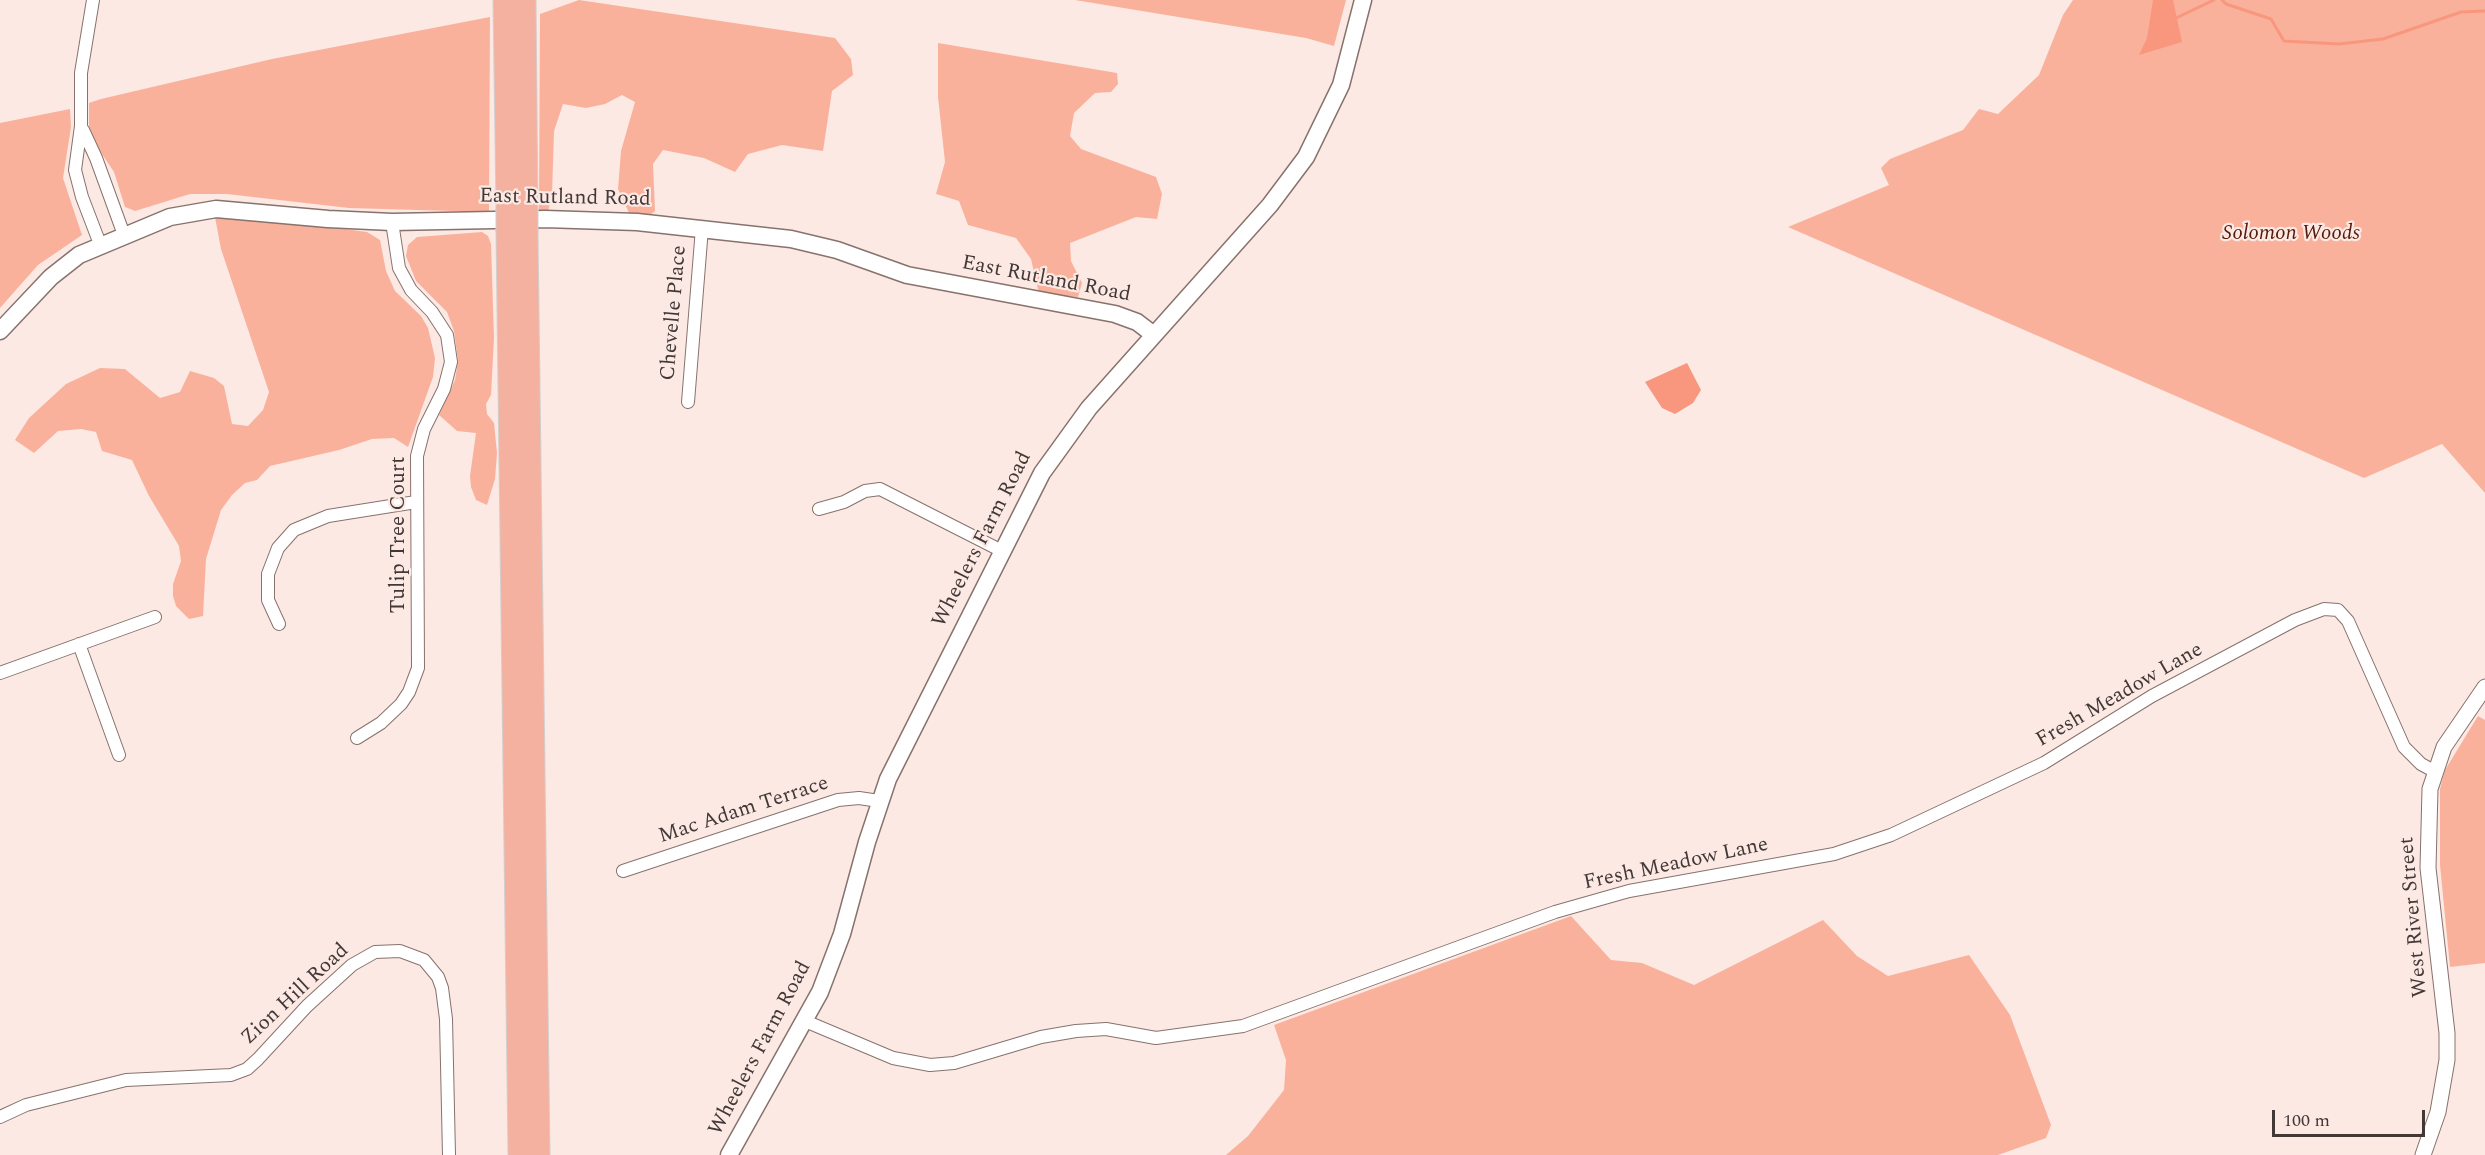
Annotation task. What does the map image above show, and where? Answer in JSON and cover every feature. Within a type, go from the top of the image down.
[{"type":"highway","points":[[504,0],[517,209]]},
{"type":"highway","points":[[519,1155],[517,209],[525,0]]},
{"type":"highway","points":[[517,232],[539,1155]]},
{"type":"main road","name":"Wheelers Farm Road","points":[[729,1155],[805,1022],[836,952],[879,801],[904,744],[1037,481],[1060,444],[1270,205],[1306,157],[1341,85],[1363,0]]},
{"type":"main road","name":"East Rutland Road","points":[[0,331],[67,263],[100,244],[177,215],[216,209],[393,222],[562,219],[702,228],[803,241],[907,275],[1098,310],[1137,322],[1154,335]]},
{"type":"street","points":[[93,0],[81,73],[81,126],[75,170],[82,197],[100,244]]},
{"type":"street","points":[[81,126],[96,158],[124,235]]},
{"type":"street","name":"Tulip Tree Court","points":[[357,738],[381,723],[401,704],[409,692],[418,668],[416,502],[420,441],[449,376],[451,349],[440,323],[404,280],[396,255],[393,222]]},
{"type":"street","name":"Chevelle Place","points":[[688,402],[702,228]]},
{"type":"street","points":[[819,509],[844,502],[865,491],[880,489],[1002,551]]},
{"type":"street","points":[[279,624],[268,600],[268,574],[278,548],[294,530],[328,516],[416,502]]},
{"type":"street","name":"Fresh Meadow Lane","points":[[805,1022],[893,1058],[930,1065],[954,1063],[1023,1042],[1076,1031],[1106,1029],[1156,1038],[1243,1026],[1555,912],[1629,891],[1834,854],[1872,842],[1909,827],[2044,763],[2152,696],[2295,620],[2324,609],[2337,610],[2348,621],[2404,747],[2421,764],[2434,771]]},
{"type":"street","points":[[0,673],[155,617]]},
{"type":"street","points":[[79,644],[119,755]]},
{"type":"street","name":"West River Street","points":[[2423,1155],[2436,1120],[2447,1060],[2447,1033],[2428,867],[2427,820],[2434,771],[2452,733],[2485,687]]},
{"type":"street","name":"Mac Adam Terrace","points":[[623,871],[838,800],[859,798],[879,801]]},
{"type":"street","name":"Zion Hill Road","points":[[0,1117],[26,1105],[126,1080],[231,1075],[247,1069],[307,1005],[352,965],[375,952],[394,950],[424,960],[438,977],[442,988],[446,1030],[448,1155]]},
{"type":"green space","points":[[579,0],[835,38],[851,59],[853,75],[832,91],[823,151],[782,145],[748,154],[735,172],[704,158],[663,150],[653,164],[655,211],[649,216],[630,215],[618,189],[621,151],[635,102],[622,95],[605,104],[586,108],[563,104],[554,131],[552,195],[548,212],[539,213],[540,14]]},
{"type":"green space","points":[[1075,0],[1346,0],[1334,46],[1306,38]]},
{"type":"green space","name":"Solomon Woods","points":[[2073,0],[2485,0],[2485,493],[2442,444],[2364,478],[1788,227],[1889,185],[1881,168],[1890,159],[1963,130],[1979,109],[1998,114],[2039,75],[2063,15]]},
{"type":"green space","points":[[490,17],[489,212],[349,208],[227,194],[190,194],[135,211],[125,207],[114,172],[94,142],[89,127],[89,103],[101,99],[272,59]]},
{"type":"green space","points":[[938,43],[1117,73],[1118,84],[1111,92],[1095,93],[1074,113],[1070,136],[1081,149],[1156,177],[1162,194],[1157,219],[1136,217],[1070,243],[1071,261],[1082,283],[1078,297],[1039,294],[1031,259],[1016,238],[968,225],[959,201],[936,194],[945,162],[938,97]]},
{"type":"green space","points":[[70,109],[71,127],[63,178],[82,235],[38,265],[0,308],[0,123]]},
{"type":"green space","points":[[215,217],[367,232],[380,240],[386,271],[395,291],[421,316],[428,328],[435,358],[433,377],[408,447],[394,438],[372,439],[339,450],[270,466],[257,480],[245,483],[232,495],[221,510],[206,559],[203,616],[189,619],[176,606],[173,596],[173,584],[181,561],[179,546],[149,496],[132,460],[102,451],[96,432],[81,429],[58,431],[34,453],[15,440],[29,418],[66,384],[100,368],[125,369],[160,398],[180,392],[190,371],[214,378],[224,386],[232,424],[248,426],[263,410],[269,392],[221,249]]},
{"type":"green space","points":[[482,232],[488,236],[491,244],[494,338],[491,395],[486,404],[487,414],[494,423],[497,453],[495,479],[487,505],[476,500],[471,487],[470,476],[476,433],[457,431],[439,415],[455,380],[458,361],[454,331],[447,312],[416,281],[406,256],[408,245],[417,237]]},
{"type":"green space","points":[[2478,716],[2485,720],[2485,963],[2450,967],[2440,865],[2440,789],[2445,770]]},
{"type":"green space","points":[[1571,916],[1611,960],[1642,963],[1694,985],[1823,920],[1857,956],[1888,976],[1969,955],[2010,1015],[2051,1125],[2046,1138],[1998,1155],[1226,1155],[1248,1136],[1284,1090],[1286,1060],[1274,1025]]},
{"type":"shaded area","points":[[2153,0],[2173,0],[2182,42],[2139,55],[2147,38]]},
{"type":"shaded area","points":[[1687,363],[1701,390],[1693,403],[1675,414],[1662,408],[1645,382]]},
{"type":"waterway","points":[[2174,19],[2214,0]]},
{"type":"waterway","points":[[2222,0],[2226,4],[2271,19],[2284,41],[2339,44],[2383,39],[2461,12],[2485,11]]}]
